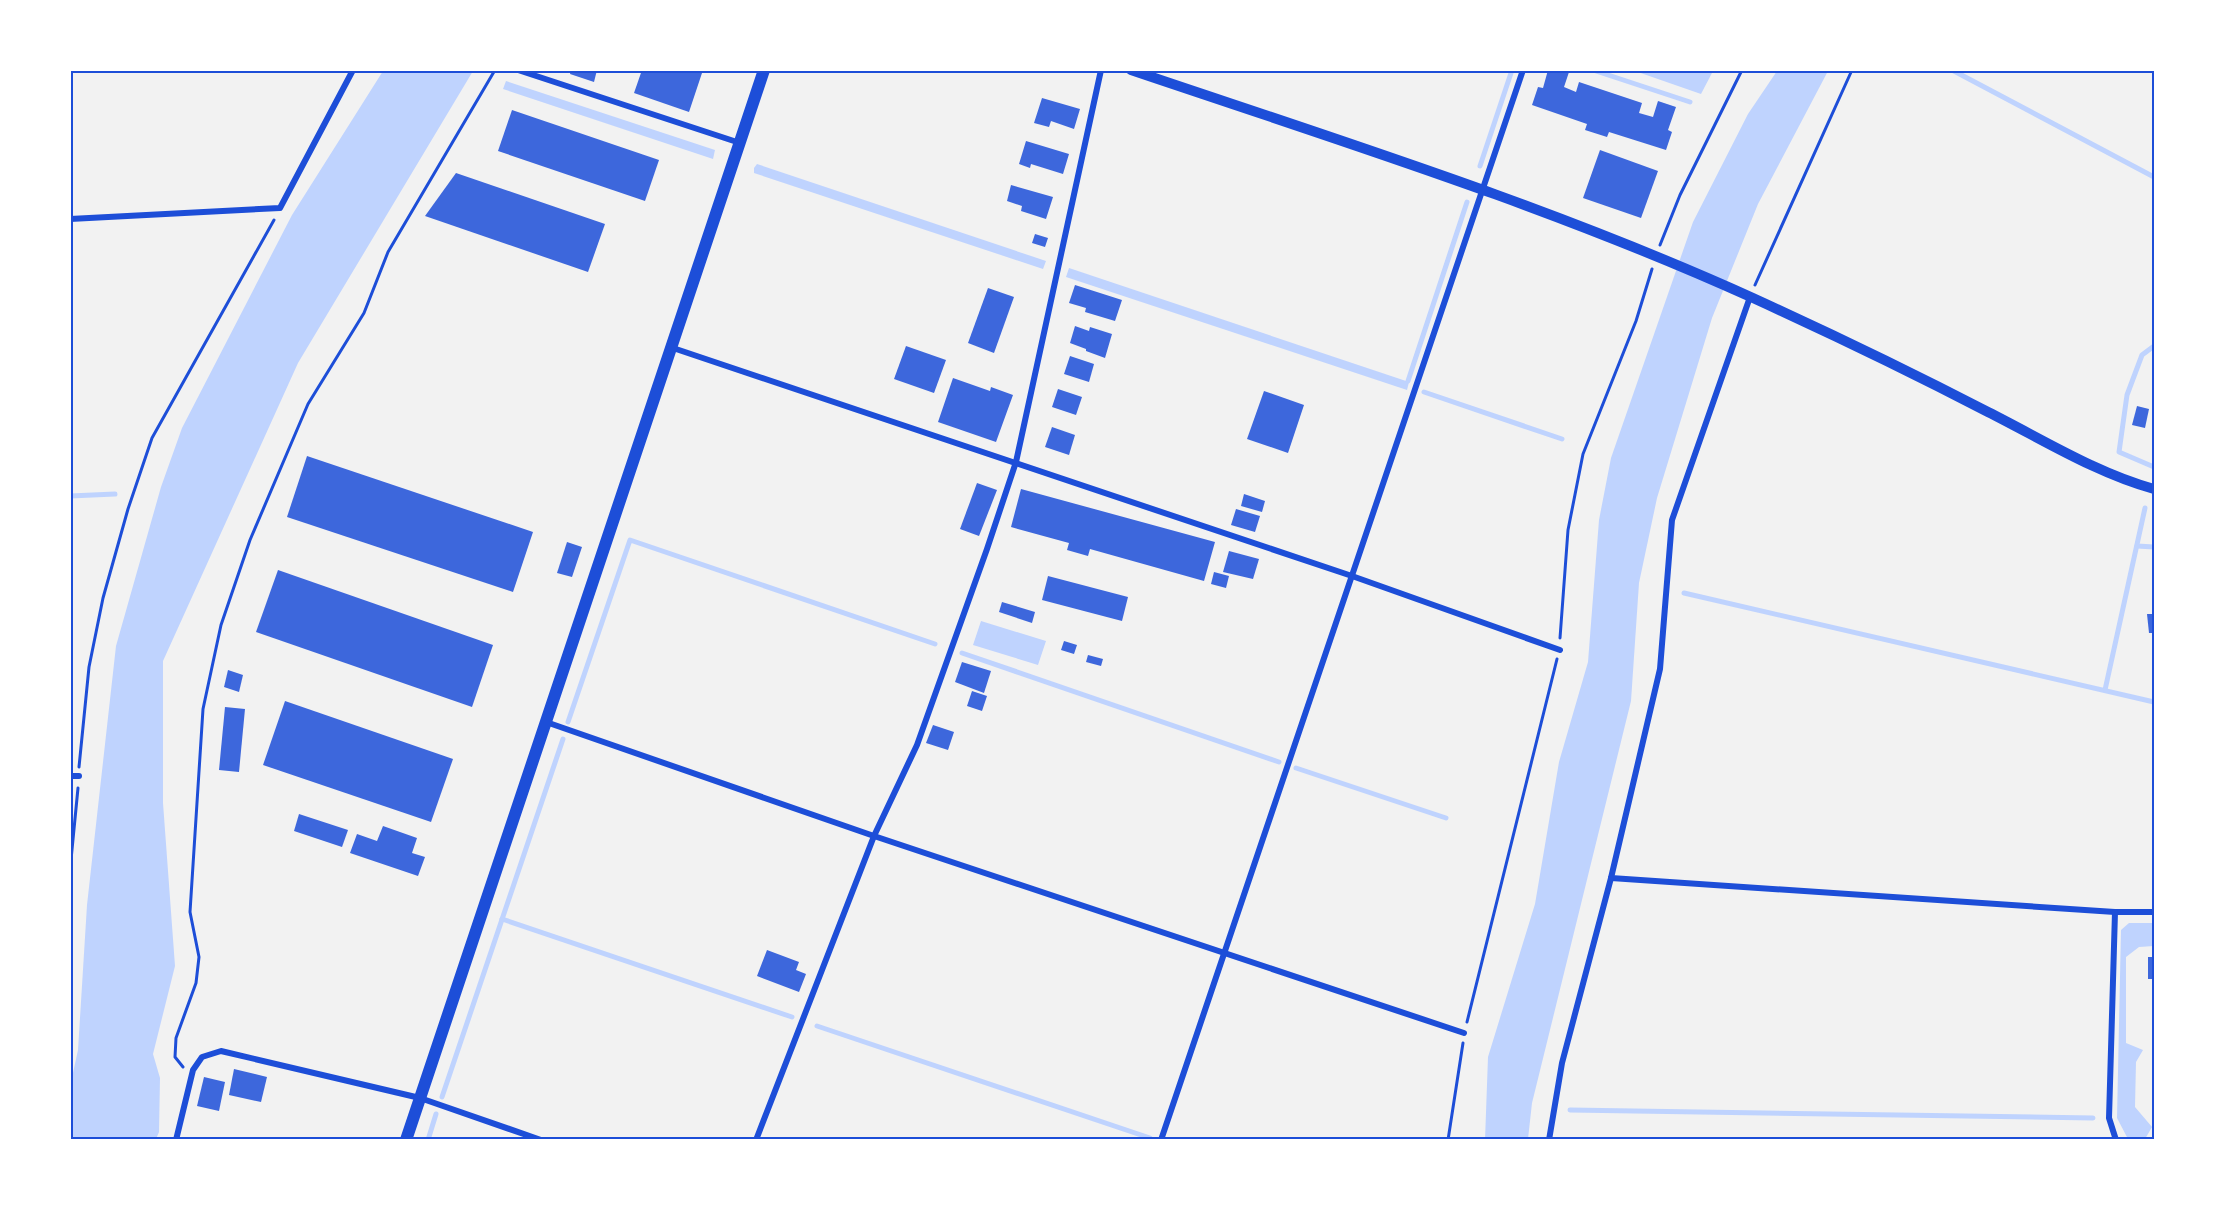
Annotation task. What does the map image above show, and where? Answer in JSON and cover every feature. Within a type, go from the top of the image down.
[{"type":"main road","points":[[406,1140],[673,348],[764,70]]},
{"type":"street","points":[[70,219],[280,208],[353,70]]},
{"type":"street","points":[[518,70],[740,144]]},
{"type":"street","points":[[756,1140],[874,836],[917,745],[1016,462],[1101,70]]},
{"type":"street","points":[[1131,70],[1484,189],[1660,257],[1896,364],[2093,466],[2135,484],[2154,489]]},
{"type":"street","points":[[1161,1140],[1523,70]]},
{"type":"street","points":[[1549,1140],[1562,1063],[1611,878],[1660,669],[1672,520],[1746,295]]},
{"type":"street","points":[[673,348],[1352,576],[1560,650]]},
{"type":"street","points":[[546,722],[874,836],[1464,1033]]},
{"type":"street","points":[[70,776],[79,776]]},
{"type":"street","points":[[1611,878],[2115,912],[2154,912]]},
{"type":"street","points":[[2115,912],[2109,1118],[2116,1140]]},
{"type":"street","points":[[176,1140],[193,1070],[202,1057],[221,1051],[420,1098],[541,1140]]},
{"type":"path","points":[[193,1070],[183,1067],[175,1057],[176,1038],[196,982],[199,957],[190,912],[203,709],[221,625],[250,540],[308,404],[364,313],[388,252],[495,70]]},
{"type":"path","points":[[1448,1140],[1464,1033],[1560,650],[1568,530],[1583,454],[1660,257],[1680,195],[1742,70]]},
{"type":"path","points":[[1746,295],[1852,70]]},
{"type":"path","points":[[70,870],[89,667],[103,598],[128,509],[153,438],[280,208]]},
{"type":"water","points":[[1632,70],[1713,70],[1713,71],[1701,94]]},
{"type":"water","points":[[383,71],[473,71],[298,363],[163,661],[163,803],[175,966],[153,1054],[160,1078],[159,1132],[156,1139],[71,1139],[71,1082],[78,1050],[87,905],[116,646],[161,487],[182,428],[292,215]]},
{"type":"water","points":[[1777,71],[1828,71],[1758,204],[1712,318],[1657,498],[1639,583],[1631,701],[1532,1103],[1528,1139],[1485,1140],[1488,1057],[1535,904],[1559,762],[1588,662],[1599,520],[1611,458],[1693,222],[1748,114]]},
{"type":"water","points":[[506,81],[715,150],[713,159],[503,89]]},
{"type":"water","points":[[757,164],[1046,261],[1043,269],[754,173]]},
{"type":"water","points":[[1069,268],[1409,382],[1407,390],[1066,277]]},
{"type":"water","points":[[981,621],[1046,641],[1038,665],[973,645]]},
{"type":"water","points":[[2129,923],[2154,923],[2154,946],[2139,947],[2126,957],[2126,1043],[2143,1050],[2136,1062],[2135,1107],[2152,1127],[2145,1139],[2128,1139],[2117,1118],[2121,930]]},
{"type":"building","points":[[571,70],[597,70],[594,82],[570,74]]},
{"type":"building","points":[[642,70],[703,70],[689,112],[634,93]]},
{"type":"building","points":[[1548,70],[1569,72],[1564,87],[1576,92],[1579,82],[1642,103],[1639,113],[1653,117],[1658,101],[1676,107],[1668,130],[1672,132],[1666,150],[1609,132],[1607,137],[1585,130],[1587,124],[1532,105],[1538,87],[1543,88]]},
{"type":"building","points":[[1042,98],[1080,109],[1074,129],[1051,121],[1049,127],[1034,123]]},
{"type":"building","points":[[512,110],[659,160],[645,201],[498,151]]},
{"type":"building","points":[[1026,141],[1069,154],[1063,174],[1031,164],[1030,168],[1019,164]]},
{"type":"building","points":[[1600,150],[1658,171],[1641,218],[1583,198]]},
{"type":"building","points":[[456,173],[605,224],[588,272],[425,216]]},
{"type":"building","points":[[1011,185],[1053,197],[1046,219],[1021,211],[1022,206],[1007,201]]},
{"type":"building","points":[[1035,234],[1048,238],[1045,247],[1032,243]]},
{"type":"building","points":[[1075,285],[1122,300],[1115,321],[1085,312],[1086,308],[1069,303]]},
{"type":"building","points":[[988,288],[1014,297],[994,353],[968,343]]},
{"type":"building","points":[[1075,326],[1089,331],[1090,327],[1112,334],[1105,358],[1070,343]]},
{"type":"building","points":[[906,346],[946,360],[934,393],[894,379]]},
{"type":"building","points":[[1070,356],[1094,364],[1089,382],[1064,374]]},
{"type":"building","points":[[953,378],[990,391],[991,387],[1013,395],[996,442],[938,422]]},
{"type":"building","points":[[1058,389],[1082,397],[1076,415],[1052,407]]},
{"type":"building","points":[[1264,391],[1304,405],[1288,453],[1247,439]]},
{"type":"building","points":[[2137,406],[2149,409],[2145,428],[2132,425]]},
{"type":"building","points":[[1052,427],[1075,435],[1069,455],[1045,447]]},
{"type":"building","points":[[307,456],[533,532],[513,592],[287,517]]},
{"type":"building","points":[[977,483],[997,490],[979,536],[960,529]]},
{"type":"building","points":[[1021,489],[1215,542],[1204,581],[1090,549],[1088,556],[1067,550],[1069,543],[1011,527]]},
{"type":"building","points":[[1244,494],[1265,501],[1262,512],[1241,506]]},
{"type":"building","points":[[1236,509],[1260,516],[1255,532],[1231,525]]},
{"type":"building","points":[[567,542],[582,547],[572,577],[557,573]]},
{"type":"building","points":[[1229,551],[1259,559],[1253,579],[1223,572]]},
{"type":"building","points":[[278,570],[493,645],[472,707],[256,632]]},
{"type":"building","points":[[1214,572],[1229,576],[1226,588],[1211,584]]},
{"type":"building","points":[[1048,576],[1128,597],[1122,621],[1042,600]]},
{"type":"building","points":[[1002,602],[1035,612],[1032,623],[999,612]]},
{"type":"building","points":[[2147,614],[2154,614],[2154,633],[2149,633]]},
{"type":"building","points":[[1064,641],[1077,645],[1074,654],[1061,650]]},
{"type":"building","points":[[1088,655],[1103,659],[1101,666],[1086,662]]},
{"type":"building","points":[[962,662],[991,671],[984,693],[955,682]]},
{"type":"building","points":[[228,670],[243,675],[239,692],[224,687]]},
{"type":"building","points":[[972,691],[987,696],[982,711],[967,706]]},
{"type":"building","points":[[285,701],[453,759],[431,822],[263,765]]},
{"type":"building","points":[[225,707],[245,709],[239,772],[219,770]]},
{"type":"building","points":[[933,725],[954,732],[948,750],[926,743]]},
{"type":"building","points":[[299,814],[348,830],[342,847],[294,831]]},
{"type":"building","points":[[383,826],[417,838],[412,853],[425,857],[418,876],[350,853],[357,834],[377,841]]},
{"type":"building","points":[[767,950],[799,962],[796,970],[806,974],[799,992],[757,976]]},
{"type":"building","points":[[2148,957],[2154,957],[2154,979],[2148,979]]},
{"type":"building","points":[[234,1069],[267,1077],[261,1102],[229,1095]]},
{"type":"building","points":[[204,1077],[225,1082],[219,1111],[197,1106]]},
{"type":"waterway","points":[[1480,166],[1512,70]]},
{"type":"waterway","points":[[1593,70],[1690,102]]},
{"type":"waterway","points":[[1952,70],[2154,177]]},
{"type":"waterway","points":[[1408,381],[1467,202]]},
{"type":"waterway","points":[[2154,346],[2142,355],[2127,395],[2119,452],[2154,467]]},
{"type":"waterway","points":[[1424,392],[1562,439]]},
{"type":"waterway","points":[[70,496],[115,494]]},
{"type":"waterway","points":[[2105,690],[2145,508]]},
{"type":"waterway","points":[[568,722],[630,540],[935,644]]},
{"type":"waterway","points":[[2137,546],[2154,547]]},
{"type":"waterway","points":[[1684,593],[2154,702]]},
{"type":"waterway","points":[[962,653],[1279,762]]},
{"type":"waterway","points":[[442,1097],[563,739]]},
{"type":"waterway","points":[[1296,768],[1446,818]]},
{"type":"waterway","points":[[502,919],[792,1017]]},
{"type":"waterway","points":[[817,1026],[1150,1138]]},
{"type":"waterway","points":[[1570,1110],[2093,1118]]},
{"type":"waterway","points":[[428,1140],[436,1114]]}]
